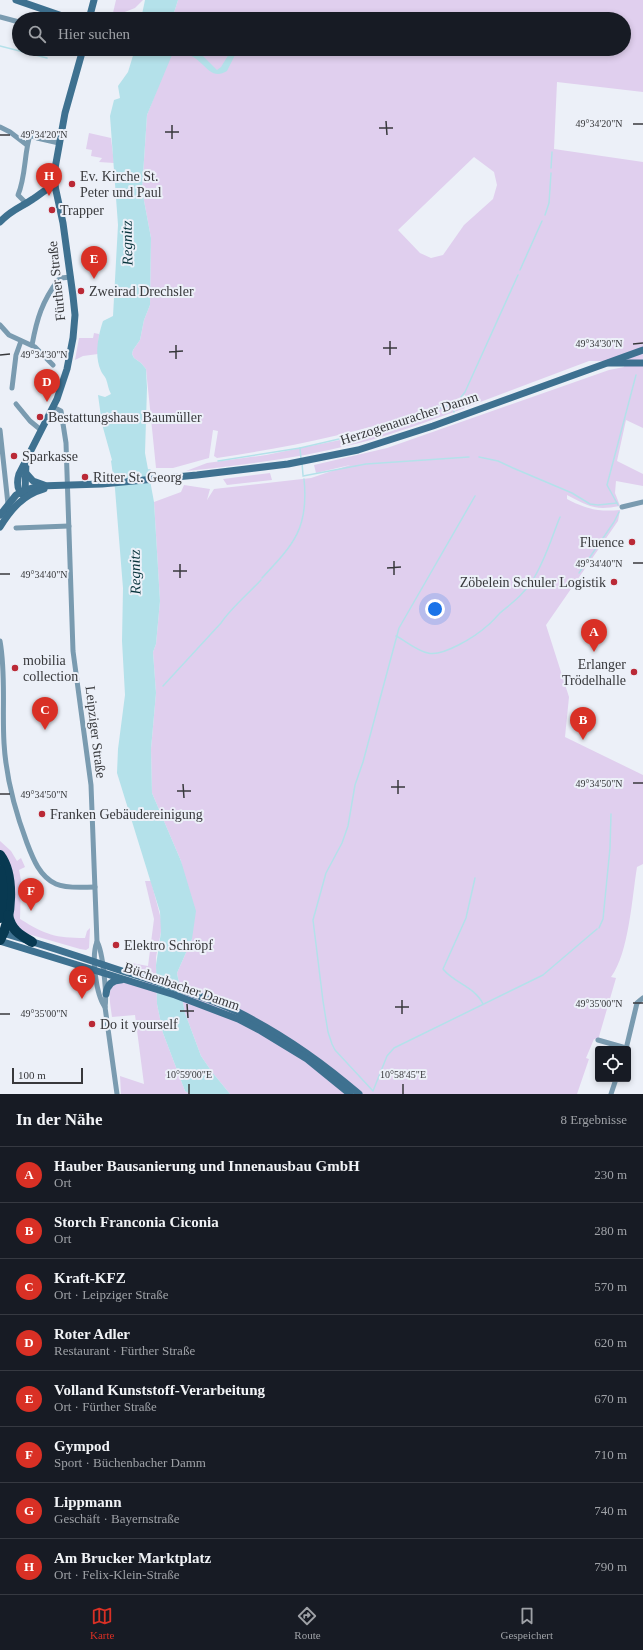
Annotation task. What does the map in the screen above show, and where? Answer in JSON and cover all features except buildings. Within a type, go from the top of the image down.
[{"type":"highway","points":[[0,855],[6,864],[10,893],[1,936]]},
{"type":"highway","points":[[0,870],[2,882],[1,905],[4,916],[14,930],[32,942]]},
{"type":"main road","points":[[16,0],[49,12]]},
{"type":"main road","points":[[91,12],[94,0]]},
{"type":"main road","name":"Fürther Straße","points":[[23,493],[17,486],[17,479],[20,469],[53,407],[61,387],[73,338],[74,305],[71,277],[54,174],[65,113],[81,56]]},
{"type":"main road","points":[[0,221],[13,210],[47,188],[55,186]]},
{"type":"main road","name":"Herzogenauracher Damm","points":[[44,485],[68,486],[112,484],[268,467],[358,450],[432,426],[643,350]]},
{"type":"main road","points":[[601,364],[643,363]]},
{"type":"main road","name":"Fürther Straße","points":[[23,493],[26,458]]},
{"type":"main road","points":[[25,472],[33,481],[44,485]]},
{"type":"main road","points":[[0,515],[8,504],[23,493],[44,485]]},
{"type":"main road","name":"Herzogenauracher Damm","points":[[23,493],[56,486]]},
{"type":"main road","points":[[0,527],[23,493]]},
{"type":"main road","name":"Büchenbacher Damm","points":[[1,936],[32,942],[102,963],[144,982],[200,1000],[308,1057],[359,1094]]},
{"type":"main road","name":"Büchenbacher Damm","points":[[1,936],[96,971],[126,980],[144,982]]},
{"type":"main road","points":[[106,994],[107,987],[112,982],[117,980],[126,980]]},
{"type":"main road","name":"Büchenbacher Damm","points":[[308,1057],[350,1094]]},
{"type":"street","points":[[0,17],[12,20]]},
{"type":"street","points":[[0,127],[10,132],[27,145]]},
{"type":"street","points":[[26,203],[18,195],[22,183],[30,134],[37,138],[59,143]]},
{"type":"street","points":[[32,345],[38,317],[44,302],[58,280],[61,278],[71,277]]},
{"type":"street","points":[[0,325],[6,333],[32,345],[39,350],[53,365]]},
{"type":"street","points":[[12,388],[16,355],[21,341]]},
{"type":"street","points":[[16,404],[30,421],[41,430]]},
{"type":"street","name":"Leipziger Straße","points":[[53,407],[59,410],[62,415],[66,443],[73,650],[91,785],[97,942],[95,949],[95,961]]},
{"type":"street","points":[[0,430],[8,504]]},
{"type":"street","points":[[622,507],[643,502]]},
{"type":"street","points":[[16,528],[69,526]]},
{"type":"street","points":[[0,640],[3,658],[4,743],[6,771],[15,808],[25,838],[34,860],[47,879],[58,885],[95,887]]},
{"type":"street","name":"Leipziger Straße","points":[[97,942],[101,950],[102,963]]},
{"type":"street","points":[[95,961],[100,992],[105,1007],[117,1094]]},
{"type":"street","name":"Büchenbacher Damm","points":[[102,963],[103,973]]},
{"type":"street","points":[[103,973],[106,994],[105,1007]]},
{"type":"street","points":[[626,1046],[637,1003],[643,998]]},
{"type":"street","points":[[598,1040],[619,1046]]},
{"type":"street","points":[[611,1094],[615,1082]]},
{"type":"shaded area","points":[[116,0],[143,0],[135,8],[125,12],[113,12]]},
{"type":"shaded area","points":[[178,0],[643,0],[643,92],[557,82],[554,149],[643,162],[643,428],[626,420],[617,461],[643,474],[643,486],[616,481],[615,493],[620,506],[604,508],[592,506],[567,495],[567,499],[586,507],[605,511],[620,510],[618,521],[546,625],[569,697],[565,737],[643,775],[643,864],[637,867],[626,940],[617,967],[611,977],[616,978],[598,1040],[594,1039],[586,1058],[589,1059],[577,1094],[230,1094],[212,1072],[201,1056],[185,1013],[177,973],[192,939],[181,861],[152,793],[151,749],[156,693],[153,652],[156,644],[160,601],[154,502],[181,492],[184,485],[210,489],[207,500],[214,489],[311,478],[350,465],[316,473],[314,465],[387,448],[609,370],[624,367],[625,361],[589,361],[467,407],[465,395],[439,406],[389,422],[316,440],[242,454],[217,458],[214,456],[218,431],[213,430],[209,458],[173,468],[156,468],[146,369],[134,358],[132,354],[140,340],[144,320],[150,305],[151,238],[142,190],[147,115],[170,56],[631,56],[631,12],[174,12]],"holes":[[[474,157],[494,172],[497,185],[493,199],[464,225],[443,255],[431,258],[420,253],[398,230]]]},
{"type":"shaded area","points":[[89,133],[111,138],[114,163],[99,162],[102,158],[91,156],[92,150],[86,149]]},
{"type":"shaded area","points":[[94,333],[99,334],[98,354],[83,356],[75,360],[79,338],[93,338]]},
{"type":"shaded area","points":[[462,401],[465,408],[397,432],[355,444],[271,460],[186,471],[207,463],[266,455],[345,439],[426,414],[426,412]]},
{"type":"shaded area","points":[[270,473],[272,480],[227,485],[223,479]]},
{"type":"shaded area","points":[[0,841],[11,851],[17,861],[21,858],[25,867],[19,870],[21,880],[20,919],[37,929],[58,936],[85,938],[87,931],[90,928],[89,948],[86,950],[80,949],[21,932],[14,925],[0,851]]},
{"type":"shaded area","points":[[145,881],[151,881],[161,919],[161,932],[156,957],[157,1004],[163,1033],[185,1091],[190,1094],[121,1094],[120,1076],[144,1084],[135,1015],[112,1017],[110,991],[112,986],[121,982],[142,988],[147,975],[125,967],[126,962],[148,966],[154,919]]},
{"type":"water","points":[[145,0],[178,0],[174,12],[142,12]]},
{"type":"water","name":"Regnitz","points":[[133,56],[172,56],[147,115],[142,190],[151,238],[150,305],[144,320],[140,340],[132,354],[134,358],[146,369],[147,388],[145,453],[154,502],[160,601],[156,644],[153,652],[156,693],[151,749],[152,793],[181,861],[196,911],[192,939],[177,973],[185,1013],[201,1056],[230,1094],[190,1094],[185,1091],[163,1033],[157,1004],[156,965],[161,932],[160,912],[117,773],[118,749],[125,695],[122,641],[123,588],[112,460],[102,424],[98,395],[105,397],[111,394],[106,379],[101,372],[97,353],[98,339],[103,321],[113,316],[118,225],[110,116],[114,100],[120,98],[118,86],[128,72]]},
{"type":"water","points":[[191,56],[203,56],[217,70],[221,67],[228,56],[234,56],[227,71],[220,74],[215,74],[210,71]]},
{"type":"waterway","points":[[0,46],[12,49]]},
{"type":"waterway","points":[[39,56],[47,58]]},
{"type":"waterway","points":[[551,168],[552,152]]},
{"type":"waterway","points":[[545,215],[549,203],[551,173]]},
{"type":"waterway","points":[[520,270],[542,221]]},
{"type":"waterway","points":[[461,397],[465,392],[518,275]]},
{"type":"waterway","points":[[618,505],[607,485],[636,375]]},
{"type":"waterway","points":[[453,404],[460,401]]},
{"type":"waterway","points":[[300,448],[378,430],[452,404],[454,412]]},
{"type":"waterway","points":[[218,461],[300,448],[301,459]]},
{"type":"waterway","points":[[303,476],[366,464],[469,457]]},
{"type":"waterway","points":[[479,457],[498,461],[572,493],[590,504],[598,505],[617,503]]},
{"type":"waterway","points":[[302,463],[303,475]]},
{"type":"waterway","points":[[262,578],[291,545],[297,534],[304,510],[304,479]]},
{"type":"waterway","points":[[475,496],[399,628],[363,762],[355,785],[348,826],[342,843],[326,873],[313,920],[323,1001],[328,1032],[332,1044],[335,1050],[373,1091],[387,1056],[394,1048],[543,975],[597,929]]},
{"type":"waterway","points":[[579,573],[614,522],[619,512]]},
{"type":"waterway","points":[[396,636],[420,650],[428,653],[434,653],[442,652],[459,645],[482,630],[518,598],[529,586],[544,558],[560,517]]},
{"type":"waterway","points":[[163,686],[235,606],[261,580]]},
{"type":"waterway","points":[[599,928],[603,919],[610,848],[611,814]]},
{"type":"waterway","points":[[475,878],[466,918],[443,969],[475,993],[483,1004]]},
{"type":"place","name":"Ev. Kirche St. Peter und Paul","points":[[72,184]]},
{"type":"place","name":"Am Brucker Marktplatz","points":[[49,196]]},
{"type":"place","name":"Trapper","points":[[52,210]]},
{"type":"place","name":"Volland Kunststoff-Verarbeitung","points":[[94,279]]},
{"type":"place","name":"Zweirad Drechsler","points":[[81,291]]},
{"type":"place","name":"Roter Adler","points":[[47,402]]},
{"type":"place","name":"Bestattungshaus Baumüller","points":[[40,417]]},
{"type":"place","name":"Sparkasse","points":[[14,456]]},
{"type":"place","name":"Ritter St. Georg","points":[[85,477]]},
{"type":"place","name":"Fluence","points":[[632,542]]},
{"type":"place","name":"Zöbelein Schuler Logistik","points":[[614,582]]},
{"type":"place","name":"Hauber Bausanierung und Innenausbau GmbH","points":[[594,652]]},
{"type":"place","name":"mobilia collection","points":[[15,668]]},
{"type":"place","name":"Erlanger Trödelhalle","points":[[634,672]]},
{"type":"place","name":"Kraft-KFZ","points":[[45,730]]},
{"type":"place","name":"Storch Franconia Ciconia","points":[[583,740]]},
{"type":"place","name":"Franken Gebäudereinigung","points":[[42,814]]},
{"type":"place","name":"Gympod","points":[[31,911]]},
{"type":"place","name":"Elektro Schröpf","points":[[116,945]]},
{"type":"place","name":"Lippmann","points":[[82,999]]},
{"type":"place","name":"Do it yourself","points":[[92,1024]]}]
